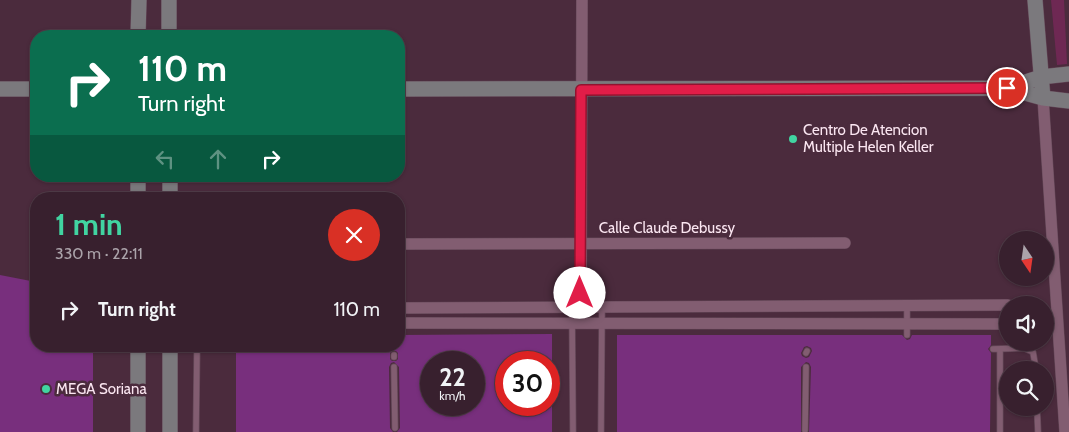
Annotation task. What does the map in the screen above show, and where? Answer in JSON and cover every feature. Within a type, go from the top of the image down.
[{"type":"street","points":[[138,30],[139,0]]},
{"type":"street","points":[[169,0],[169,30]]},
{"type":"street","points":[[580,293],[582,0]]},
{"type":"street","points":[[1035,0],[1043,98],[1051,296]]},
{"type":"street","points":[[1007,88],[1041,77],[1069,74]]},
{"type":"street","points":[[405,90],[1007,88],[1043,98],[1069,101]]},
{"type":"street","points":[[0,89],[30,89]]},
{"type":"street","name":"Calle Claude Debussy","points":[[405,244],[845,243]]},
{"type":"street","points":[[405,308],[999,305]]},
{"type":"street","points":[[1054,314],[1058,324],[1065,432]]},
{"type":"street","points":[[405,323],[907,329],[999,324]]},
{"type":"street","points":[[138,352],[138,432]]},
{"type":"street","points":[[170,352],[170,432]]},
{"type":"lane","points":[[906,305],[907,329]]},
{"type":"lane","points":[[572,306],[573,432]]},
{"type":"lane","points":[[601,432],[602,306]]},
{"type":"lane","points":[[993,349],[999,349]]},
{"type":"lane","points":[[1000,351],[1000,432]]},
{"type":"lane","points":[[196,432],[197,352]]},
{"type":"lane","points":[[394,367],[396,428]]},
{"type":"lane","points":[[805,430],[806,367]]},
{"type":"lane","points":[[1037,416],[1038,432]]},
{"type":"shaded area","points":[[1051,0],[1064,0],[1067,64],[1057,65]]},
{"type":"building","name":"MEGA Soriana","points":[[0,275],[30,281],[30,352],[93,352],[93,432],[0,432]]},
{"type":"building","points":[[552,334],[552,351],[495,351],[495,416],[552,416],[552,432],[397,432],[400,428],[399,367],[394,362],[389,367],[390,428],[393,432],[236,432],[236,352],[391,352],[390,359],[396,361],[398,359],[397,352],[405,352],[405,335]]},
{"type":"building","points":[[617,335],[902,335],[907,340],[912,335],[991,335],[991,345],[988,349],[991,353],[990,432],[809,432],[811,367],[806,362],[801,367],[801,432],[617,432]],"holes":[[[804,347],[811,348],[812,351],[809,357],[802,356],[801,353]]]},
{"type":"place","name":"Centro De Atencion Multiple Helen Keller","points":[[793,139]]},
{"type":"place","name":"MEGA Soriana","points":[[46,389]]},
{"type":"route","points":[[580,293],[581,90],[1007,88]]}]
